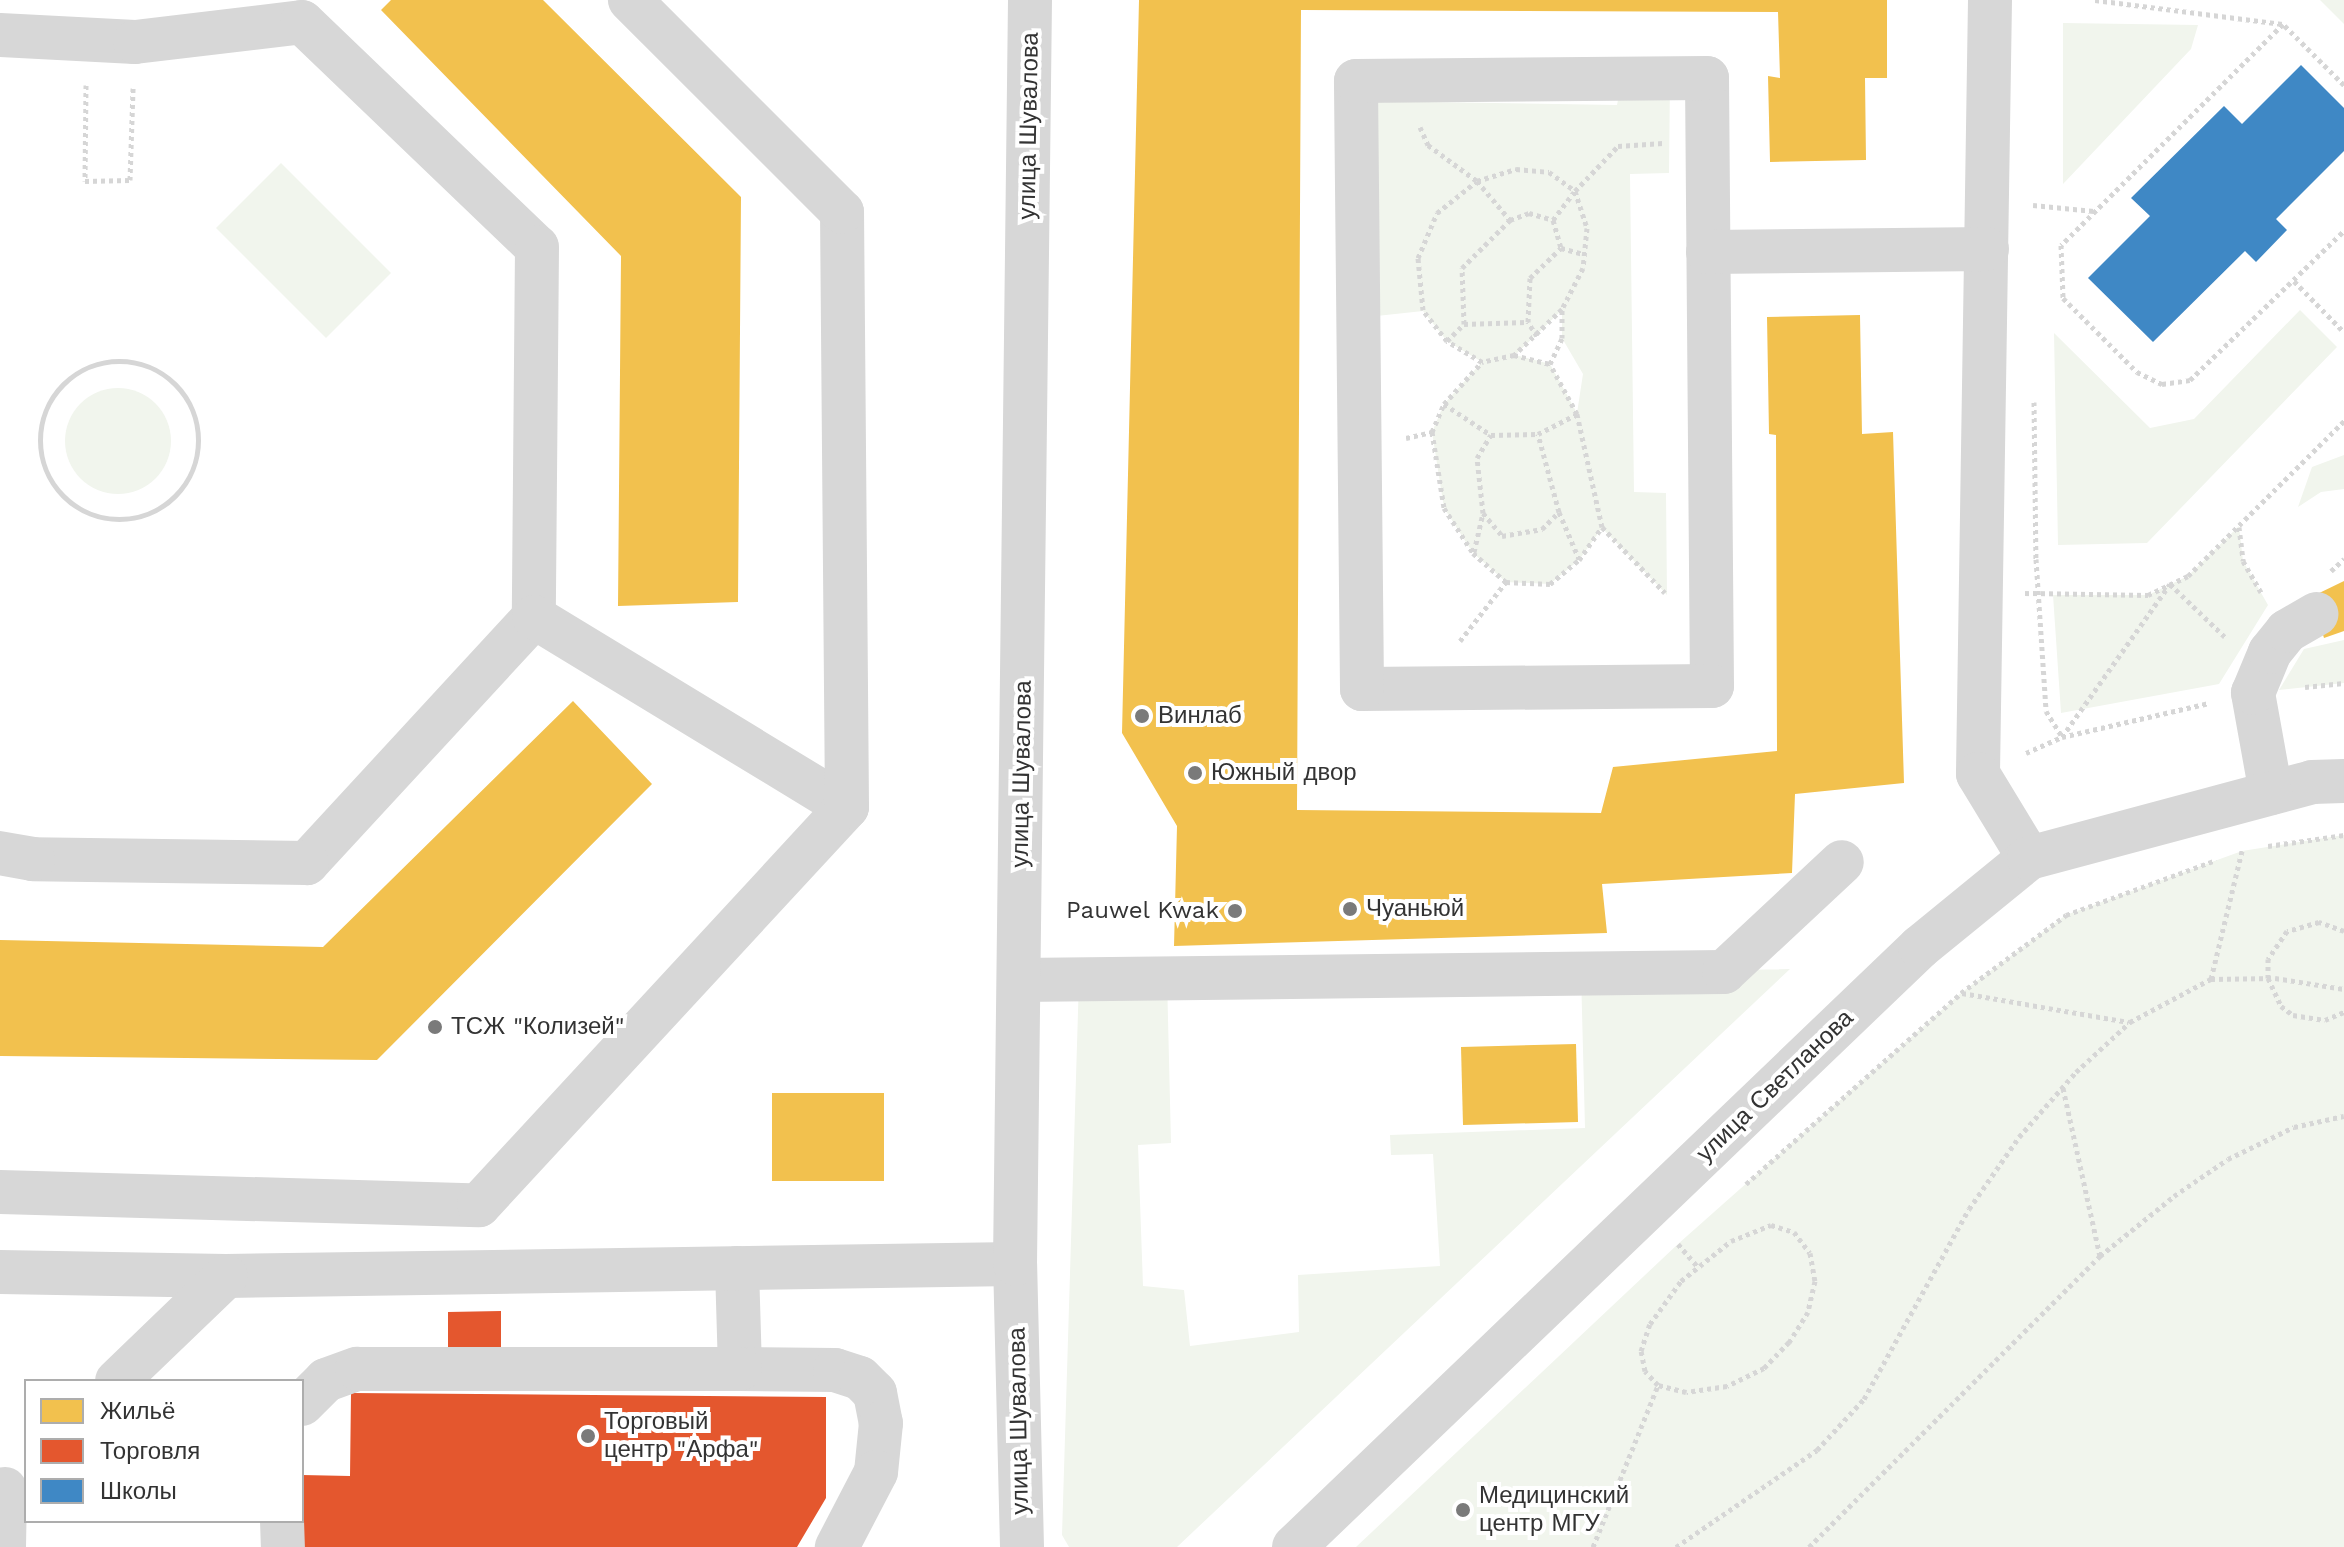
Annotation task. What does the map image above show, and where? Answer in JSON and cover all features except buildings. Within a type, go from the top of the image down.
[{"type":"street","points":[[0,1192],[479,1205],[847,807],[842,212],[630,0]]},
{"type":"street","name":"улица Шувалова","points":[[1022,1547],[1015,1264],[1030,0]]},
{"type":"street","points":[[1990,0],[1978,774],[2029,858]]},
{"type":"street","points":[[0,35],[135,42],[307,11],[537,247],[534,617],[307,863],[33,859],[0,853]]},
{"type":"street","points":[[1707,78],[1707,140],[1712,686],[1362,689],[1356,81],[1707,78]]},
{"type":"street","points":[[1708,252],[1987,249]]},
{"type":"street","points":[[2271,793],[2253,693],[2270,652],[2287,631],[2316,614]]},
{"type":"street","points":[[534,617],[847,807]]},
{"type":"street","name":"улица Светланова","points":[[1294,1547],[1920,947],[2029,858],[2312,782],[2344,781]]},
{"type":"street","points":[[1019,980],[1724,972],[1842,862]]},
{"type":"street","points":[[0,1272],[226,1276],[1015,1264]]},
{"type":"street","points":[[737,1268],[740,1369]]},
{"type":"street","points":[[119,1379],[226,1276]]},
{"type":"street","points":[[304,1402],[326,1380],[357,1369],[835,1370],[860,1378],[875,1393],[881,1423],[876,1472],[837,1547]]},
{"type":"street","points":[[4,1547],[10,1483]]},
{"type":"street","points":[[282,1523],[283,1547]]},
{"type":"path","points":[[2095,0],[2283,24],[2344,85]]},
{"type":"path","points":[[2283,24],[2061,245],[2063,298],[2137,372],[2162,384],[2190,380],[2344,231]]},
{"type":"path","points":[[86,40],[85,181],[130,180],[135,42]]},
{"type":"path","points":[[1399,81],[1428,145],[1477,181],[1510,220]]},
{"type":"path","points":[[1553,220],[1575,191],[1618,146],[1707,140]]},
{"type":"path","points":[[1482,362],[1447,341],[1423,310],[1418,258],[1437,213],[1477,181],[1516,169],[1549,172],[1575,191],[1587,228],[1584,254],[1562,309],[1514,355]]},
{"type":"path","points":[[2047,204],[2095,211]]},
{"type":"path","points":[[2032,205],[2033,220]]},
{"type":"path","points":[[1464,324],[1462,268],[1510,220],[1529,213],[1553,220]]},
{"type":"path","points":[[1553,220],[1561,248]]},
{"type":"path","points":[[1561,248],[1584,254]]},
{"type":"path","points":[[1537,336],[1528,322],[1530,278],[1561,248]]},
{"type":"path","points":[[2294,281],[2344,332]]},
{"type":"path","points":[[1550,364],[1562,338],[1562,309]]},
{"type":"path","points":[[1447,341],[1464,324],[1528,322]]},
{"type":"path","points":[[1602,527],[1579,560],[1550,584],[1506,582],[1473,553],[1444,508],[1432,432],[1444,404],[1482,362],[1514,355],[1550,364],[1577,414],[1602,527],[1712,641]]},
{"type":"path","points":[[126,361],[150,367],[187,399],[197,422],[198,446],[192,470],[160,508],[112,519],[67,499],[47,469],[40,433],[59,388],[101,362],[126,361]]},
{"type":"path","points":[[2034,390],[2039,594],[2046,711],[2062,737]]},
{"type":"path","points":[[1444,404],[1491,435],[1538,434],[1577,414]]},
{"type":"path","points":[[1981,590],[2148,595],[2188,576],[2344,421]]},
{"type":"path","points":[[1360,473],[1395,441],[1432,432]]},
{"type":"path","points":[[1538,434],[1559,512],[1579,560]]},
{"type":"path","points":[[1473,553],[1483,513],[1477,458],[1491,435]]},
{"type":"path","points":[[1483,513],[1502,536],[1542,529],[1559,512]]},
{"type":"path","points":[[2239,526],[2243,561],[2268,605]]},
{"type":"path","points":[[1422,689],[1506,582]]},
{"type":"path","points":[[2170,584],[2230,641]]},
{"type":"path","points":[[2062,737],[2170,584]]},
{"type":"path","points":[[1978,774],[2062,737],[2253,693],[2344,683]]},
{"type":"path","points":[[1737,1192],[1961,993],[2066,915],[2242,851],[2344,835]]},
{"type":"path","points":[[2211,979],[2242,851]]},
{"type":"path","points":[[2344,931],[2319,922],[2287,931],[2268,959],[2268,978],[2281,1006],[2293,1015],[2325,1020],[2344,1012]]},
{"type":"path","points":[[1676,1547],[1817,1450],[1864,1399],[1969,1209],[2019,1137],[2062,1087],[2130,1022],[2211,979],[2268,978],[2344,989]]},
{"type":"path","points":[[1961,993],[2130,1022]]},
{"type":"path","points":[[2062,1087],[2100,1256]]},
{"type":"path","points":[[1809,1547],[2100,1256],[2228,1159],[2294,1127],[2344,1116]]},
{"type":"path","points":[[1771,1225],[1794,1232],[1810,1253],[1815,1281],[1808,1312],[1789,1342],[1764,1368],[1727,1386],[1686,1392],[1658,1385],[1645,1371],[1641,1351],[1650,1324],[1681,1281],[1731,1241],[1771,1225]]},
{"type":"path","points":[[1666,1255],[1690,1234]]},
{"type":"path","points":[[1678,1244],[1698,1267]]},
{"type":"path","points":[[1593,1547],[1658,1385]]},
{"type":"shaded area","points":[[2320,0],[2344,0],[2344,24]]},
{"type":"shaded area","points":[[2063,23],[2198,25],[2191,49],[2063,184]]},
{"type":"shaded area","points":[[1622,79],[1670,79],[1669,173],[1630,174],[1634,492],[1666,493],[1667,595],[1602,528],[1579,560],[1550,584],[1506,582],[1473,553],[1444,508],[1432,432],[1444,404],[1482,362],[1447,341],[1423,311],[1358,318],[1356,101],[1617,105]],"holes":[[[1562,310],[1562,338],[1583,374],[1577,413],[1550,364],[1515,355]]]},
{"type":"shaded area","points":[[281,163],[391,273],[326,338],[216,228]]},
{"type":"shaded area","points":[[2300,310],[2337,347],[2147,543],[2058,545],[2054,333],[2150,428],[2194,419]]},
{"type":"shaded area","points":[[118,388],[138,392],[155,404],[167,421],[171,441],[167,461],[155,478],[138,490],[118,494],[98,490],[81,478],[69,461],[65,441],[69,421],[81,404],[98,392]]},
{"type":"shaded area","points":[[2344,455],[2344,489],[2321,492],[2298,507],[2312,467]]},
{"type":"shaded area","points":[[2239,526],[2243,561],[2268,605],[2219,684],[2061,713],[2053,595],[2148,595],[2188,576]]},
{"type":"shaded area","points":[[2344,640],[2344,683],[2279,690],[2304,649]]},
{"type":"shaded area","points":[[2344,835],[2344,1547],[1356,1547],[1678,1244],[1961,993],[2066,915],[2242,851]]},
{"type":"shaded area","points":[[1790,969],[1177,1547],[1069,1547],[1062,1535],[1079,979],[1167,977],[1171,1143],[1138,1145],[1143,1286],[1184,1290],[1190,1346],[1299,1332],[1298,1275],[1440,1266],[1433,1154],[1391,1155],[1390,1135],[1585,1128],[1581,973]]},
{"type":"place","name":"Винлаб","points":[[1142,716]]},
{"type":"place","name":"Южный двор","points":[[1195,773]]},
{"type":"place","name":"Чуаньюй","points":[[1350,909]]},
{"type":"place","name":"Pauwel Kwak","points":[[1235,911]]},
{"type":"place","name":"ТСЖ \"Колизей\"","points":[[435,1027]]},
{"type":"place","name":"Торговый центр \"Арфа\"","points":[[588,1436]]},
{"type":"place","name":"Медицинский центр МГУ","points":[[1463,1510]]}]
